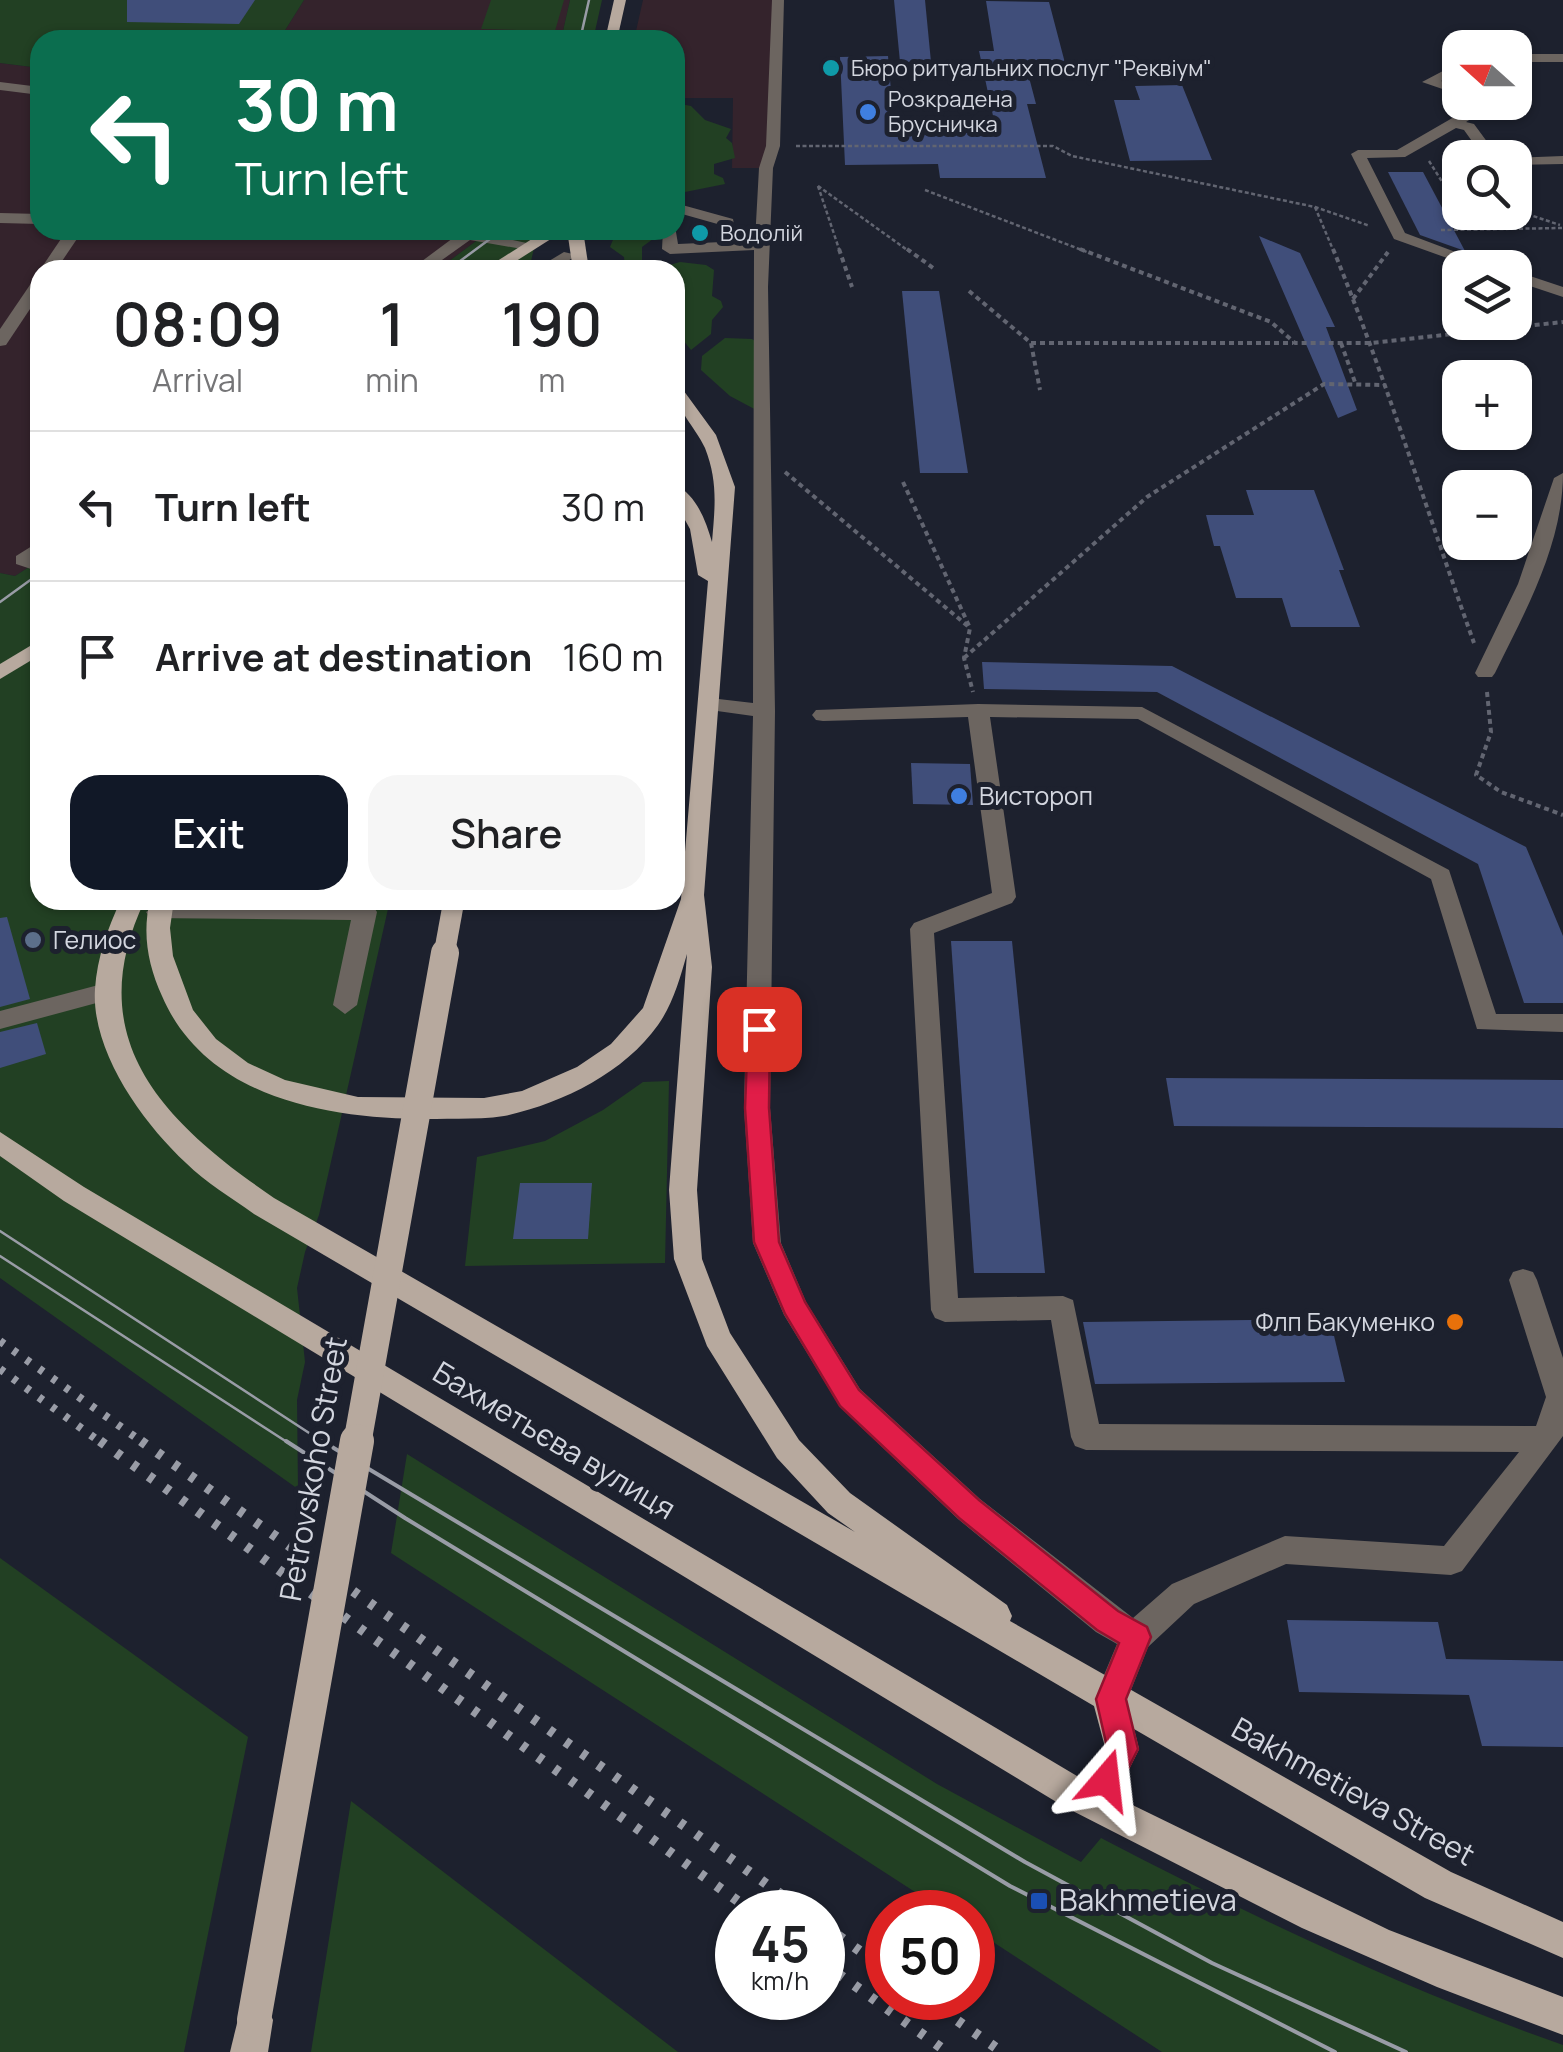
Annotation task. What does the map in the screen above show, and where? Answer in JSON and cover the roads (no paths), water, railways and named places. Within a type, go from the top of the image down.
[{"type":"main road","points":[[614,30],[620,0]]},
{"type":"main road","points":[[506,260],[538,240]]},
{"type":"main road","points":[[685,403],[716,447],[726,487],[692,896],[700,966],[683,1190],[688,1259],[717,1338],[788,1450],[838,1503],[1111,1699],[1122,1749],[1106,1780],[1075,1794]]},
{"type":"main road","points":[[685,500],[704,544],[713,610]]},
{"type":"main road","points":[[0,674],[30,653]]},
{"type":"main road","points":[[0,674],[30,662]]},
{"type":"main road","points":[[152,910],[174,1006],[208,1049],[279,1090],[324,1101],[404,1111],[505,1106],[563,1088],[609,1062],[652,1016],[692,896]]},
{"type":"main road","points":[[148,910],[106,992],[111,1021],[128,1065],[158,1114],[196,1156],[264,1206],[1111,1699]]},
{"type":"main road","name":"Petrovskoho Street","points":[[251,2036],[452,910]]},
{"type":"main road","name":"Бахметьєва вулиця","points":[[0,1142],[74,1194],[1075,1794],[1247,1886],[1463,1982],[1563,2016]]},
{"type":"main road","name":"Bakhmetieva Street","points":[[1111,1699],[1438,1885],[1563,1940]]},
{"type":"lane","points":[[778,0],[773,146],[766,168],[762,245],[764,711],[757,1108],[767,1242],[794,1306],[850,1398],[969,1509],[1107,1621],[1136,1637]]},
{"type":"lane","points":[[1532,58],[1563,58]]},
{"type":"lane","points":[[1442,75],[1429,82],[1442,86]]},
{"type":"lane","points":[[0,86],[30,90]]},
{"type":"lane","points":[[1442,250],[1399,235],[1358,154],[1400,154],[1464,120]]},
{"type":"lane","points":[[1458,124],[1469,127],[1479,140]]},
{"type":"lane","points":[[1532,160],[1563,160]]},
{"type":"lane","points":[[685,210],[728,222],[730,248]]},
{"type":"lane","points":[[0,218],[30,218]]},
{"type":"lane","points":[[432,260],[460,240]]},
{"type":"lane","points":[[498,240],[528,245]]},
{"type":"lane","points":[[670,240],[670,249],[762,245]]},
{"type":"lane","points":[[1532,282],[1563,292]]},
{"type":"lane","points":[[0,341],[30,297]]},
{"type":"lane","points":[[1485,673],[1528,584],[1563,478]]},
{"type":"lane","points":[[0,551],[30,562]]},
{"type":"lane","points":[[710,704],[764,711]]},
{"type":"lane","points":[[978,710],[1004,897],[922,928],[945,1310],[1063,1308],[1086,1437],[1547,1439]]},
{"type":"lane","points":[[823,715],[978,710],[1142,713],[1441,875],[1486,1023],[1563,1023]]},
{"type":"lane","points":[[312,910],[365,912],[345,1005]]},
{"type":"lane","points":[[0,1020],[106,992]]},
{"type":"lane","points":[[1111,1699],[1136,1637],[1183,1594],[1286,1550],[1451,1561],[1547,1439],[1561,1397],[1523,1280]]},
{"type":"tram line","points":[[582,30],[589,0]]},
{"type":"tram line","points":[[462,260],[488,240]]},
{"type":"tram line","points":[[0,602],[30,580]]},
{"type":"tram line","points":[[0,1231],[326,1444]]},
{"type":"tram line","points":[[0,1256],[290,1444]]},
{"type":"tram line","points":[[286,1441],[405,1518],[1010,1886],[1335,2052]]},
{"type":"tram line","points":[[322,1441],[1025,1862],[1212,1963],[1406,2052]]},
{"type":"railway","points":[[0,1341],[145,1444]]},
{"type":"railway","points":[[0,1369],[103,1444]]},
{"type":"railway","points":[[100,1441],[722,1890]]},
{"type":"railway","points":[[141,1441],[775,1890]]},
{"type":"railway","points":[[845,1940],[865,1955]]},
{"type":"railway","points":[[845,1979],[947,2052]]},
{"type":"railway","points":[[956,2020],[1002,2052]]},
{"type":"place","name":"Бюро ритуальних послуг \"Реквіум\"","points":[[831,68]]},
{"type":"place","name":"Розкрадена Брусничка","points":[[868,112]]},
{"type":"place","name":"Водолій","points":[[700,233]]},
{"type":"place","name":"Вистороп","points":[[959,796]]},
{"type":"place","name":"Гелиос","points":[[33,940]]},
{"type":"place","name":"Флп Бакуменко","points":[[1455,1322]]},
{"type":"place","name":"Bakhmetieva","points":[[1039,1901]]}]
